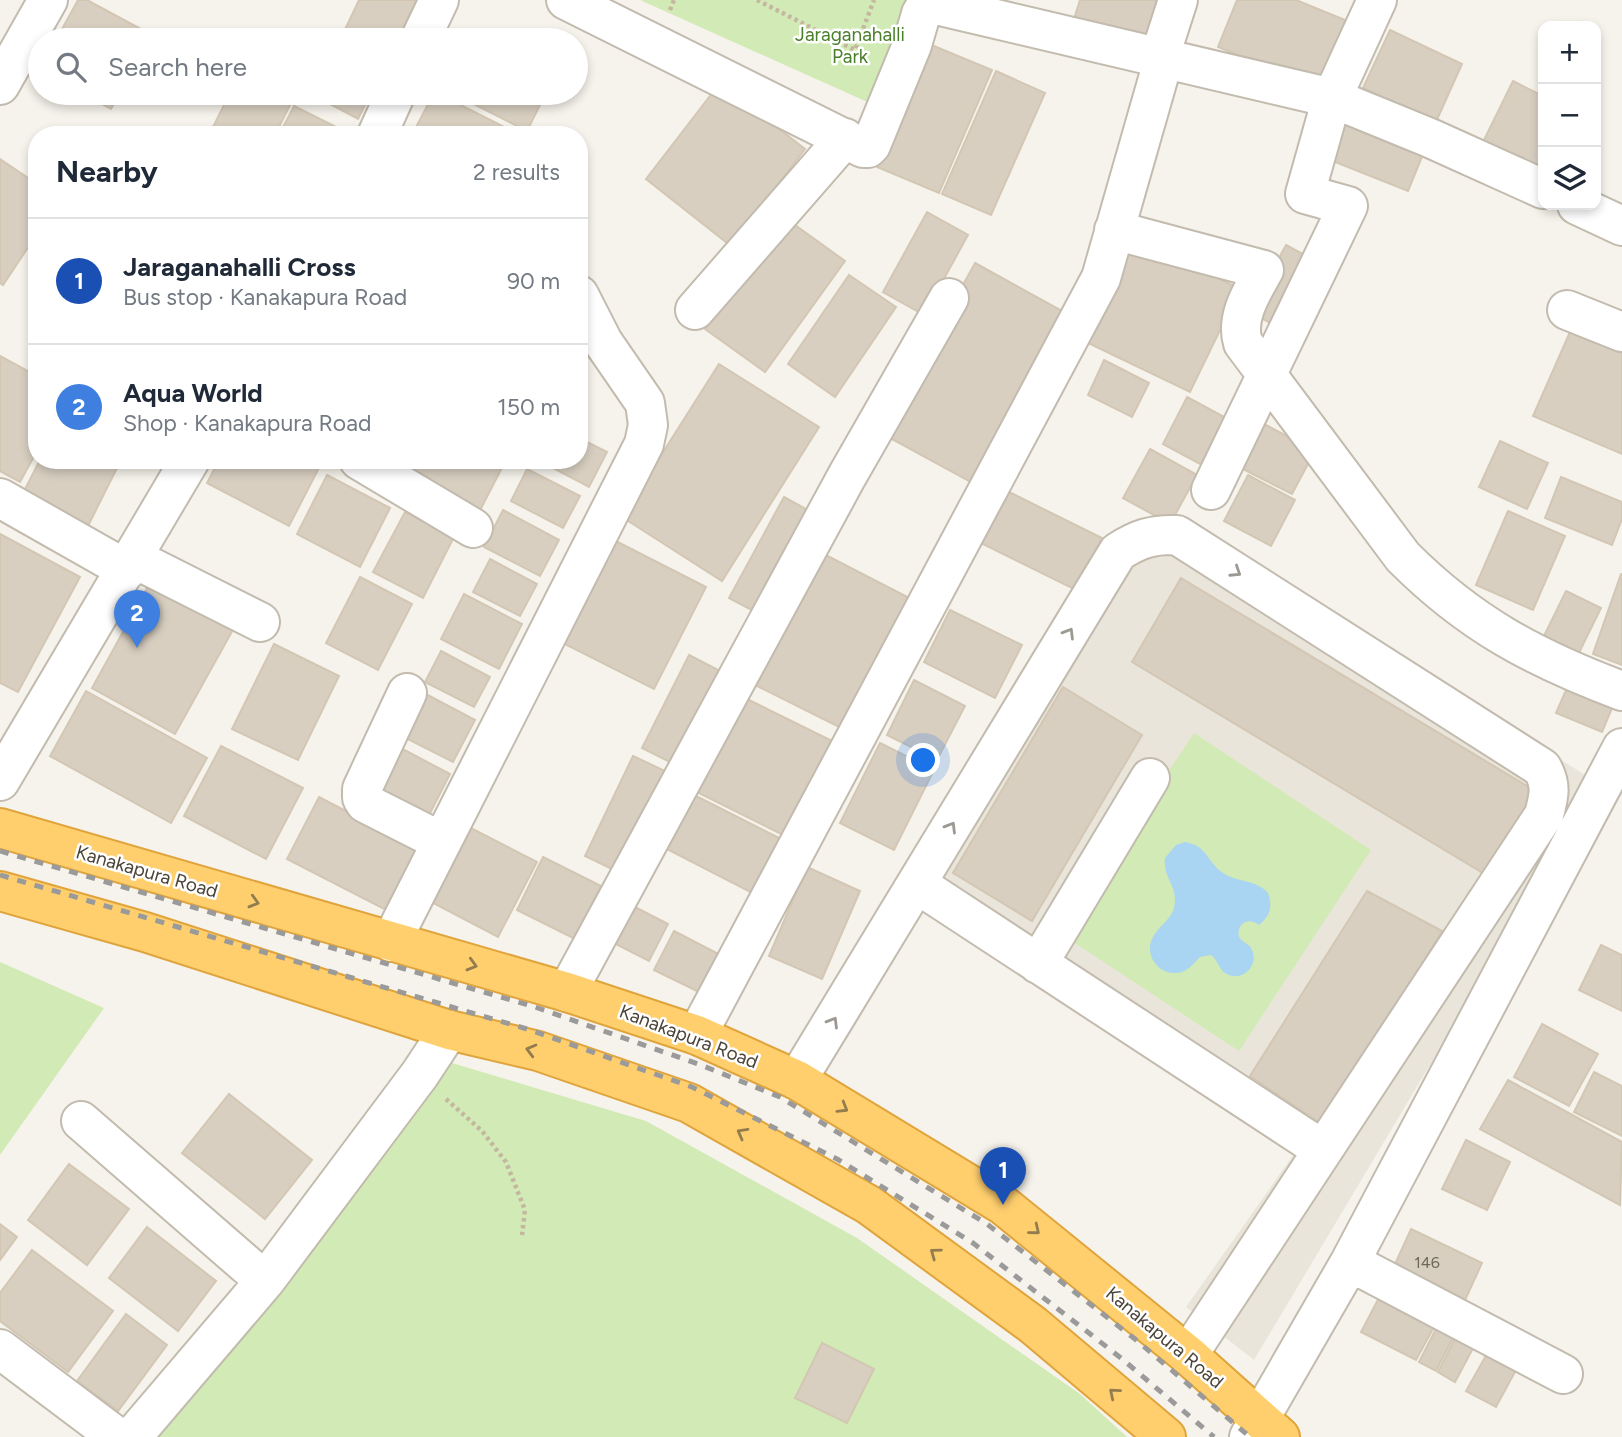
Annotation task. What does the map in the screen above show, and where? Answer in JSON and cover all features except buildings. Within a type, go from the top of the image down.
[{"type":"highway","name":"Kanakapura Road","points":[[0,828],[567,992],[697,1035],[797,1080],[1003,1205],[1188,1355],[1263,1431]]},
{"type":"highway","points":[[0,891],[145,932],[449,1030],[538,1051],[689,1103],[869,1205],[1033,1325],[1166,1437]]},
{"type":"street","points":[[32,28],[48,0]]},
{"type":"street","points":[[426,28],[439,0]]},
{"type":"street","points":[[566,0],[863,148],[871,145],[912,45],[921,14],[925,7],[932,4],[1332,98],[1430,138],[1538,188]]},
{"type":"street","points":[[697,1035],[1101,278],[1178,0]]},
{"type":"street","points":[[1211,490],[1348,206],[1305,194],[1332,98],[1377,0]]},
{"type":"street","points":[[0,85],[28,35]]},
{"type":"street","points":[[381,126],[391,105]]},
{"type":"street","points":[[695,310],[845,138]]},
{"type":"street","points":[[1588,210],[1622,226]]},
{"type":"street","points":[[1114,230],[1264,270],[1245,307],[1239,330],[1243,343],[1403,557],[1434,588],[1466,612],[1533,654],[1622,691]]},
{"type":"street","points":[[567,992],[872,431],[949,298]]},
{"type":"street","points":[[1567,310],[1622,332]]},
{"type":"street","points":[[391,942],[644,444],[648,425],[645,403],[603,342],[588,313]]},
{"type":"street","points":[[0,781],[185,469]]},
{"type":"street","points":[[374,469],[473,528]]},
{"type":"street","points":[[0,498],[130,564],[260,622]]},
{"type":"street","points":[[797,1080],[1118,552],[1139,539],[1158,534],[1177,535],[1542,768],[1549,780],[1550,794],[1544,815],[1188,1355]]},
{"type":"street","points":[[407,693],[362,789],[362,798],[365,803],[442,842]]},
{"type":"street","points":[[1263,1431],[1622,748]]},
{"type":"street","points":[[1038,964],[1150,778]]},
{"type":"street","points":[[917,884],[1323,1150]]},
{"type":"street","points":[[132,1437],[265,1281],[420,1074],[449,1030]]},
{"type":"street","points":[[81,1121],[265,1281]]},
{"type":"street","points":[[1350,1262],[1563,1374]]},
{"type":"street","points":[[0,1349],[117,1437]]},
{"type":"path","points":[[757,0],[855,50],[874,0]]},
{"type":"path","points":[[420,1074],[482,1131],[506,1162],[525,1210],[522,1235]]},
{"type":"shaded area","points":[[1185,525],[1598,783],[1254,1360],[1186,1307],[1299,1147],[927,905],[846,1041],[818,1019],[1124,528]]},
{"type":"green space","name":"Jaraganahalli Park","points":[[640,0],[918,0],[874,105]]},
{"type":"green space","points":[[1194,733],[1371,850],[1239,1051],[1061,934]]},
{"type":"green space","points":[[0,962],[104,1008],[0,1155]]},
{"type":"green space","points":[[452,1063],[646,1121],[857,1238],[1080,1394],[1127,1437],[155,1437]]},
{"type":"water","points":[[1185,842],[1203,850],[1223,873],[1258,885],[1268,893],[1270,911],[1266,918],[1259,925],[1247,921],[1239,928],[1239,937],[1251,948],[1254,959],[1245,973],[1235,976],[1226,974],[1211,955],[1200,957],[1178,973],[1167,972],[1153,961],[1150,949],[1153,937],[1173,911],[1175,900],[1165,858],[1176,845]]},
{"type":"railway","points":[[0,851],[535,1007],[701,1065],[780,1097],[987,1224],[1135,1339],[1250,1437]]},
{"type":"railway","points":[[0,875],[527,1029],[692,1087],[837,1159],[973,1243],[1121,1358],[1214,1437]]},
{"type":"place","name":"Aqua World","points":[[137,648]]},
{"type":"place","name":"Jaraganahalli Cross","points":[[1003,1205]]}]
